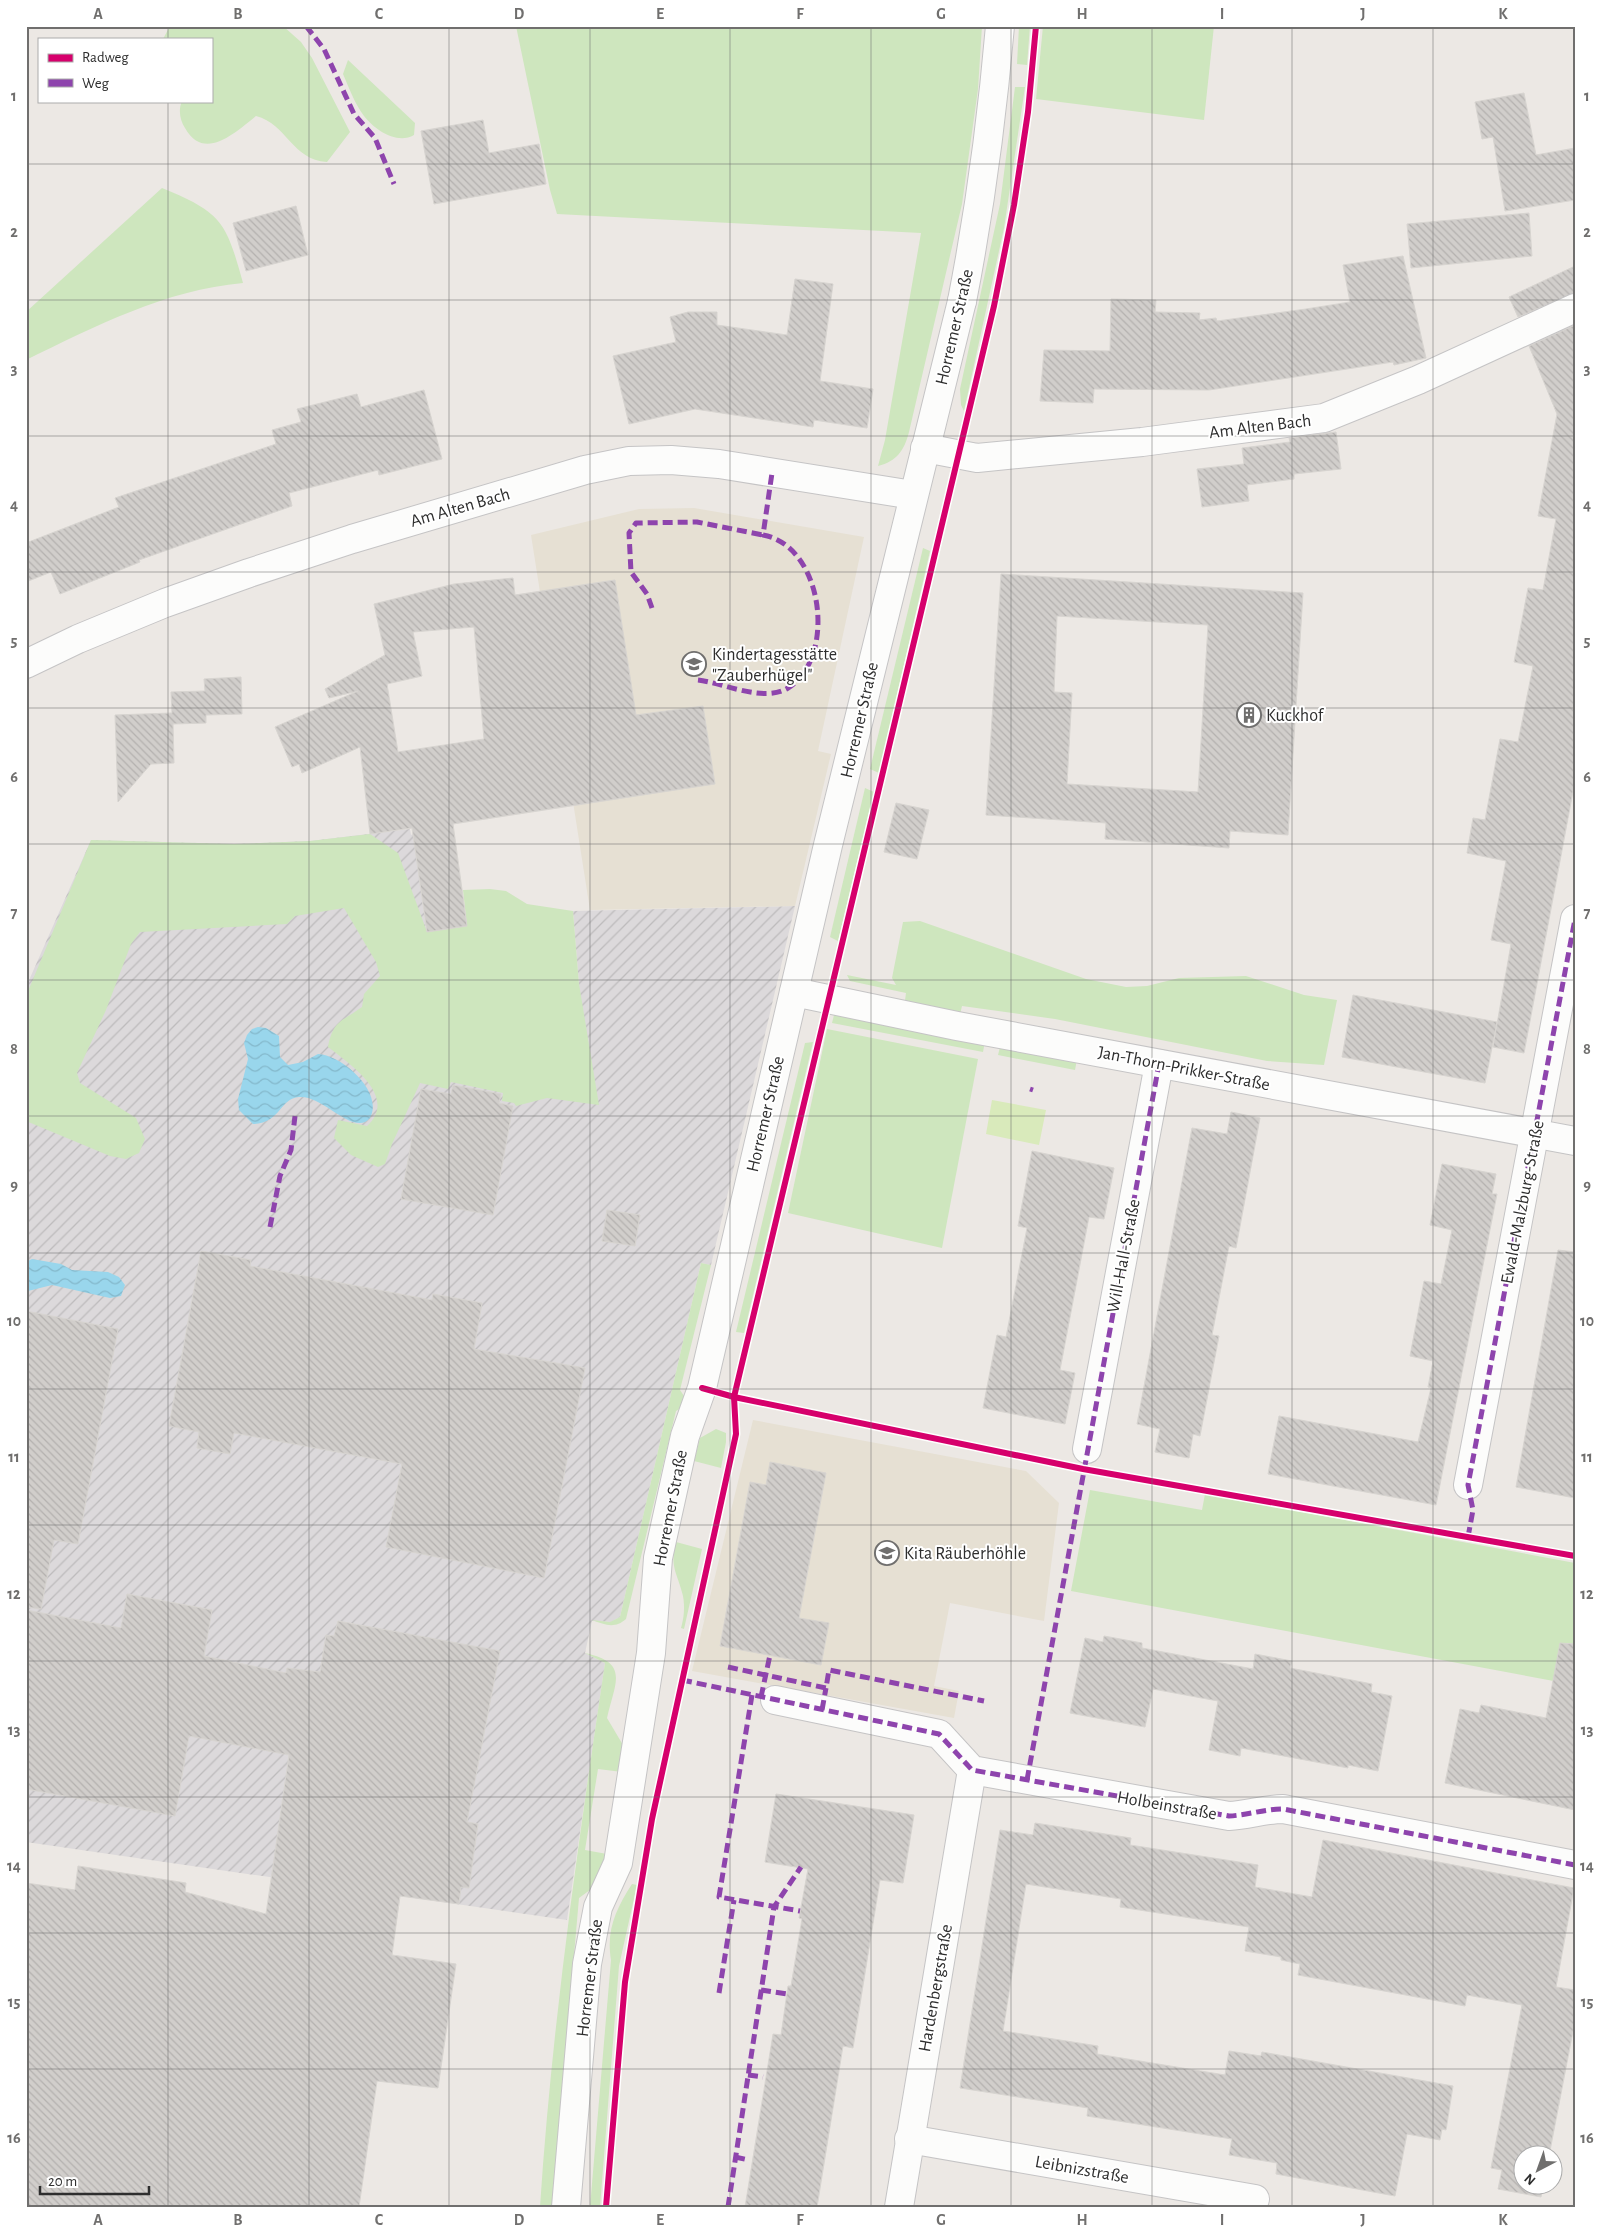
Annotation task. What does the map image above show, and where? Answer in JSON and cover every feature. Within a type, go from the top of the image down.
[{"type":"street","name":"Horremer Straße","points":[[566,2207],[587,1964],[598,1907],[618,1863],[651,1653],[658,1558],[684,1436],[702,1388],[794,992],[962,300],[982,194],[1000,26]]},
{"type":"street","name":"Am Alten Bach","points":[[925,448],[958,456],[977,458],[1142,442],[1324,418],[1452,366],[1575,308]]},
{"type":"street","name":"Am Alten Bach","points":[[26,664],[78,639],[165,603],[352,538],[586,470],[629,461],[672,460],[719,464],[914,495]]},
{"type":"street","name":"Ewald-Malzburg-Straße","points":[[1468,1486],[1575,919]]},
{"type":"street","name":"Jan-Thorn-Prikker-Straße","points":[[794,992],[957,1026],[1575,1141]]},
{"type":"street","name":"Will-Hall-Straße","points":[[1087,1448],[1160,1064]]},
{"type":"street","points":[[776,1700],[939,1734],[972,1770]]},
{"type":"street","name":"Holbeinstraße","points":[[972,1770],[1229,1816],[1246,1815],[1269,1808],[1283,1809],[1575,1865]]},
{"type":"street","name":"Hardenbergstraße","points":[[899,2207],[972,1770]]},
{"type":"street","name":"Leibnizstraße","points":[[909,2139],[1255,2200]]},
{"type":"shaded area","name":"Kindertagesstätte \"Zauberhügel\"","points":[[694,508],[864,537],[818,751],[831,754],[795,906],[590,910],[531,535],[639,509]]},
{"type":"shaded area","points":[[410,829],[411,835],[413,834],[437,1008],[579,984],[573,911],[795,906],[711,1265],[701,1263],[620,1617],[611,1622],[592,1621],[585,1653],[605,1663],[567,1920],[26,1842],[26,987],[91,840],[234,844],[310,841]]},
{"type":"shaded area","name":"Kita Räuberhöhle","points":[[753,1420],[1026,1471],[1059,1503],[1044,1621],[950,1603],[934,1686],[959,1691],[954,1718],[692,1671]]},
{"type":"green space","points":[[170,26],[283,26],[301,42],[312,58],[350,132],[327,162],[315,160],[306,155],[297,149],[275,126],[267,120],[256,116],[239,130],[220,141],[210,144],[201,143],[193,138],[185,128],[180,115],[180,108],[182,102],[212,102],[212,38],[164,38]]},
{"type":"green space","points":[[516,26],[982,26],[978,89],[962,204],[909,432],[905,445],[895,458],[878,466],[885,440],[921,233],[557,214],[550,190]]},
{"type":"green space","points":[[1019,26],[1030,26],[1027,65],[1017,64]]},
{"type":"green space","points":[[1043,26],[1214,26],[1204,120],[1036,99]]},
{"type":"green space","points":[[348,60],[415,123],[414,135],[407,138],[394,137],[380,131],[364,116],[352,96],[343,74]]},
{"type":"green space","points":[[1015,87],[1025,87],[1004,228],[964,411],[961,405],[960,389],[1000,204]]},
{"type":"green space","points":[[162,188],[198,205],[219,222],[232,246],[243,283],[186,293],[159,301],[132,311],[26,360],[26,312]]},
{"type":"green space","points":[[923,548],[930,551],[879,773],[870,769]]},
{"type":"green space","points":[[865,788],[874,792],[838,941],[830,937]]},
{"type":"green space","points":[[370,834],[398,853],[427,932],[467,926],[463,890],[490,889],[506,891],[527,904],[573,911],[579,984],[599,1105],[547,1098],[516,1106],[514,1103],[502,1101],[503,1093],[451,1082],[448,1089],[420,1083],[392,1144],[385,1164],[378,1167],[351,1155],[334,1138],[338,1120],[367,1126],[375,1115],[378,1104],[375,1093],[368,1082],[348,1062],[328,1047],[336,1026],[362,1007],[364,994],[380,976],[376,962],[344,908],[295,916],[287,924],[140,932],[131,944],[106,1010],[77,1073],[80,1083],[136,1118],[145,1139],[139,1153],[126,1159],[110,1156],[26,1121],[26,996],[91,840],[234,844],[310,841]]},
{"type":"green space","points":[[920,921],[1086,979],[1126,987],[1147,986],[1179,978],[1246,976],[1304,995],[1337,1000],[1324,1065],[1267,1061],[1055,1019],[962,1006],[959,1019],[904,1008],[906,993],[850,981],[847,975],[896,985],[892,978],[903,922]]},
{"type":"green space","points":[[835,1011],[985,1041],[983,1052],[832,1023]]},
{"type":"green space","points":[[827,1029],[978,1059],[942,1248],[788,1213]]},
{"type":"green space","points":[[813,1042],[744,1333],[736,1332],[805,1043]]},
{"type":"green space","points":[[1001,1043],[1077,1059],[1075,1070],[998,1055]]},
{"type":"green space","points":[[992,1100],[1046,1110],[1039,1145],[986,1134]]},
{"type":"green space","points":[[701,1263],[711,1265],[680,1390],[684,1396],[681,1408],[676,1411],[626,1619],[614,1625],[601,1623],[592,1620],[610,1622],[620,1617]]},
{"type":"green space","points":[[716,1429],[726,1433],[721,1468],[694,1461],[700,1438]]},
{"type":"green space","points":[[1090,1490],[1202,1510],[1205,1494],[1575,1563],[1575,1685],[1071,1591]]},
{"type":"green space","points":[[676,1542],[702,1549],[684,1629],[681,1628],[684,1612],[683,1596],[673,1558]]},
{"type":"green space","points":[[585,1653],[609,1662],[614,1668],[615,1684],[607,1718],[623,1745],[622,1772],[598,1769],[585,1850],[607,1854],[594,1887],[579,1898],[552,2207],[540,2207],[551,2070],[559,2002],[605,1663]]},
{"type":"green space","points":[[632,1884],[637,1885],[619,1966],[600,2207],[590,2207],[611,1960],[611,1929],[621,1902]]},
{"type":"water","points":[[258,1027],[266,1028],[279,1036],[280,1057],[288,1065],[303,1062],[318,1054],[337,1060],[356,1074],[370,1093],[373,1103],[370,1118],[365,1122],[350,1121],[316,1101],[299,1097],[293,1098],[269,1120],[253,1124],[239,1110],[238,1099],[248,1059],[244,1043],[252,1029]]},
{"type":"water","points":[[32,1259],[61,1264],[72,1270],[108,1272],[119,1277],[125,1285],[121,1296],[110,1298],[52,1285],[28,1291],[26,1262]]},
{"type":"building","points":[[1524,93],[1536,155],[1575,148],[1575,200],[1505,211],[1493,137],[1482,139],[1475,102]]},
{"type":"building","points":[[483,120],[489,153],[539,144],[546,184],[434,204],[421,131]]},
{"type":"building","points":[[296,206],[308,255],[246,271],[233,223]]},
{"type":"building","points":[[1529,213],[1532,256],[1411,268],[1407,224]]},
{"type":"building","points":[[1403,256],[1426,358],[1394,365],[1393,362],[1209,390],[1094,389],[1093,403],[1040,401],[1044,350],[1110,351],[1111,299],[1156,300],[1155,312],[1200,313],[1199,320],[1216,318],[1217,321],[1306,309],[1350,302],[1343,265]]},
{"type":"building","points":[[1575,266],[1575,293],[1518,317],[1509,297]]},
{"type":"building","points":[[795,279],[833,284],[820,381],[873,389],[867,428],[814,420],[813,427],[695,409],[629,424],[613,356],[676,342],[670,317],[688,312],[717,312],[717,325],[787,335]]},
{"type":"building","points":[[1575,325],[1575,781],[1524,1053],[1493,1047],[1511,944],[1491,940],[1506,861],[1467,853],[1473,818],[1485,820],[1500,739],[1518,742],[1533,666],[1514,662],[1528,588],[1543,590],[1556,519],[1538,516],[1557,414],[1529,346]]},
{"type":"building","points":[[424,390],[442,459],[379,475],[378,470],[289,493],[292,506],[139,560],[140,562],[60,594],[51,572],[26,582],[26,543],[119,507],[115,498],[276,444],[272,430],[301,422],[297,409],[357,394],[361,407]]},
{"type":"building","points":[[1336,432],[1341,469],[1294,474],[1294,479],[1247,485],[1249,501],[1202,507],[1197,469],[1244,464],[1242,448],[1290,442],[1289,438]]},
{"type":"building","name":"Kuckhof","points":[[1001,574],[1303,593],[1288,835],[1230,831],[1229,848],[1105,839],[1106,823],[986,815]],"holes":[[[1057,616],[1208,625],[1198,792],[1067,784],[1072,693],[1054,692]]]},
{"type":"building","points":[[513,578],[515,595],[615,580],[636,715],[703,706],[715,784],[453,824],[467,926],[427,932],[412,828],[370,834],[360,747],[302,773],[299,764],[292,767],[275,727],[358,691],[329,698],[325,689],[385,655],[374,604],[454,584]],"holes":[[[474,627],[484,739],[398,752],[387,684],[422,676],[413,632]]]},
{"type":"building","points":[[241,677],[242,714],[206,715],[206,723],[173,724],[174,763],[151,764],[118,802],[115,715],[172,713],[171,692],[205,691],[204,679]]},
{"type":"building","points":[[896,803],[929,810],[917,859],[884,852]]},
{"type":"building","points":[[1353,995],[1497,1022],[1485,1083],[1342,1057]]},
{"type":"building","points":[[453,1085],[501,1094],[499,1103],[513,1106],[493,1215],[401,1199],[421,1089],[451,1094]]},
{"type":"building","points":[[1231,1112],[1260,1118],[1236,1248],[1229,1246],[1212,1335],[1219,1336],[1200,1436],[1193,1434],[1189,1458],[1155,1452],[1160,1429],[1137,1424],[1192,1128],[1227,1134]]},
{"type":"building","points":[[1032,1151],[1114,1168],[1104,1219],[1089,1217],[1060,1370],[1075,1373],[1065,1424],[983,1408],[997,1335],[1006,1337],[1027,1228],[1018,1226]]},
{"type":"building","points":[[1442,1164],[1496,1174],[1492,1194],[1497,1194],[1436,1505],[1268,1474],[1279,1416],[1418,1442],[1431,1388],[1428,1387],[1433,1361],[1410,1356],[1424,1281],[1441,1284],[1452,1230],[1430,1225]]},
{"type":"building","points":[[607,1210],[640,1215],[635,1246],[602,1241]]},
{"type":"building","points":[[1558,1250],[1575,1252],[1575,1498],[1516,1487]]},
{"type":"building","points":[[201,1251],[251,1260],[250,1266],[432,1300],[433,1294],[482,1303],[474,1349],[585,1368],[544,1578],[386,1547],[402,1464],[234,1433],[230,1454],[197,1448],[199,1432],[169,1426]]},
{"type":"building","points":[[26,1311],[118,1329],[78,1544],[54,1540],[41,1609],[26,1607]]},
{"type":"building","points":[[770,1462],[826,1473],[799,1618],[829,1623],[821,1665],[720,1646],[750,1482],[766,1485]]},
{"type":"building","points":[[127,1594],[212,1610],[204,1656],[286,1673],[287,1668],[320,1672],[326,1635],[334,1636],[338,1621],[500,1651],[467,1822],[478,1824],[469,1888],[461,1887],[459,1904],[400,1896],[392,1955],[456,1964],[438,2088],[377,2081],[359,2207],[26,2207],[26,1883],[75,1890],[78,1866],[186,1883],[185,1892],[266,1914],[289,1755],[189,1736],[175,1816],[26,1789],[26,1610],[121,1628]]},
{"type":"building","points":[[1104,1636],[1142,1643],[1142,1648],[1253,1669],[1255,1654],[1292,1661],[1290,1668],[1372,1684],[1371,1692],[1392,1696],[1378,1771],[1348,1765],[1348,1768],[1241,1748],[1240,1756],[1209,1750],[1218,1701],[1153,1689],[1145,1727],[1070,1713],[1085,1638],[1103,1642]]},
{"type":"building","points":[[1560,1643],[1575,1644],[1575,1810],[1445,1783],[1460,1709],[1479,1713],[1481,1705],[1546,1718]]},
{"type":"building","points":[[776,1794],[914,1815],[903,1883],[880,1880],[853,2048],[843,2046],[817,2207],[745,2207],[773,2034],[781,2035],[788,1986],[791,1986],[802,1919],[799,1918],[808,1869],[765,1862]]},
{"type":"building","points":[[1035,1823],[1131,1838],[1130,1845],[1258,1865],[1255,1887],[1312,1897],[1323,1840],[1574,1888],[1556,1987],[1575,1990],[1575,2021],[1551,2146],[1514,2146],[1514,2192],[1498,2189],[1502,2170],[1491,2168],[1522,2005],[1467,1995],[1465,2006],[1298,1975],[1300,1964],[1281,1960],[1281,1957],[1245,1951],[1249,1927],[1120,1907],[1121,1899],[1026,1884],[1003,2031],[1098,2046],[1097,2054],[1225,2075],[1229,2051],[1261,2056],[1262,2052],[1453,2086],[1446,2130],[1442,2129],[1440,2140],[1407,2134],[1395,2196],[1276,2174],[1277,2163],[1229,2155],[1232,2139],[1087,2116],[1088,2108],[960,2088],[1000,1830],[1033,1835]]},
{"type":"marked path","points":[[306,26],[324,49],[354,114],[375,138],[394,184]]},
{"type":"marked path","points":[[698,680],[755,693],[767,694],[778,692],[788,688],[803,673],[813,653],[818,629],[817,604],[811,580],[800,559],[784,544],[763,535],[772,473]]},
{"type":"marked path","points":[[652,608],[647,594],[631,572],[629,533],[636,523],[697,522],[763,535]]},
{"type":"marked path","points":[[1468,1537],[1473,1510],[1468,1485],[1575,919]]},
{"type":"marked path","points":[[1027,1780],[1159,1064]]},
{"type":"marked path","points":[[270,1227],[280,1176],[291,1150],[295,1116]]},
{"type":"marked path","points":[[761,1697],[770,1655]]},
{"type":"marked path","points":[[728,1667],[826,1688],[829,1670],[984,1701]]},
{"type":"marked path","points":[[682,1680],[939,1734],[972,1770],[1229,1816],[1283,1809],[1575,1865]]},
{"type":"marked path","points":[[822,1710],[826,1688]]},
{"type":"marked path","points":[[752,1695],[719,1897],[800,1911]]},
{"type":"marked path","points":[[728,2207],[774,1907],[801,1867]]},
{"type":"marked path","points":[[719,1993],[734,1900]]},
{"type":"marked path","points":[[761,1990],[787,1994]]},
{"type":"marked path","points":[[748,2075],[763,2077]]},
{"type":"marked path","points":[[735,2157],[749,2160]]},
{"type":"cycle path","points":[[606,2207],[625,1982],[652,1819],[736,1434],[734,1397],[994,306],[1014,205],[1028,112],[1036,26]]},
{"type":"cycle path","points":[[702,1388],[734,1397],[1083,1469],[1575,1556]]},
{"type":"place","name":"Kindertagesstätte \"Zauberhügel\"","points":[[694,664]]},
{"type":"place","name":"Kuckhof","points":[[1249,715]]},
{"type":"place","name":"Kita Räuberhöhle","points":[[887,1553]]}]
